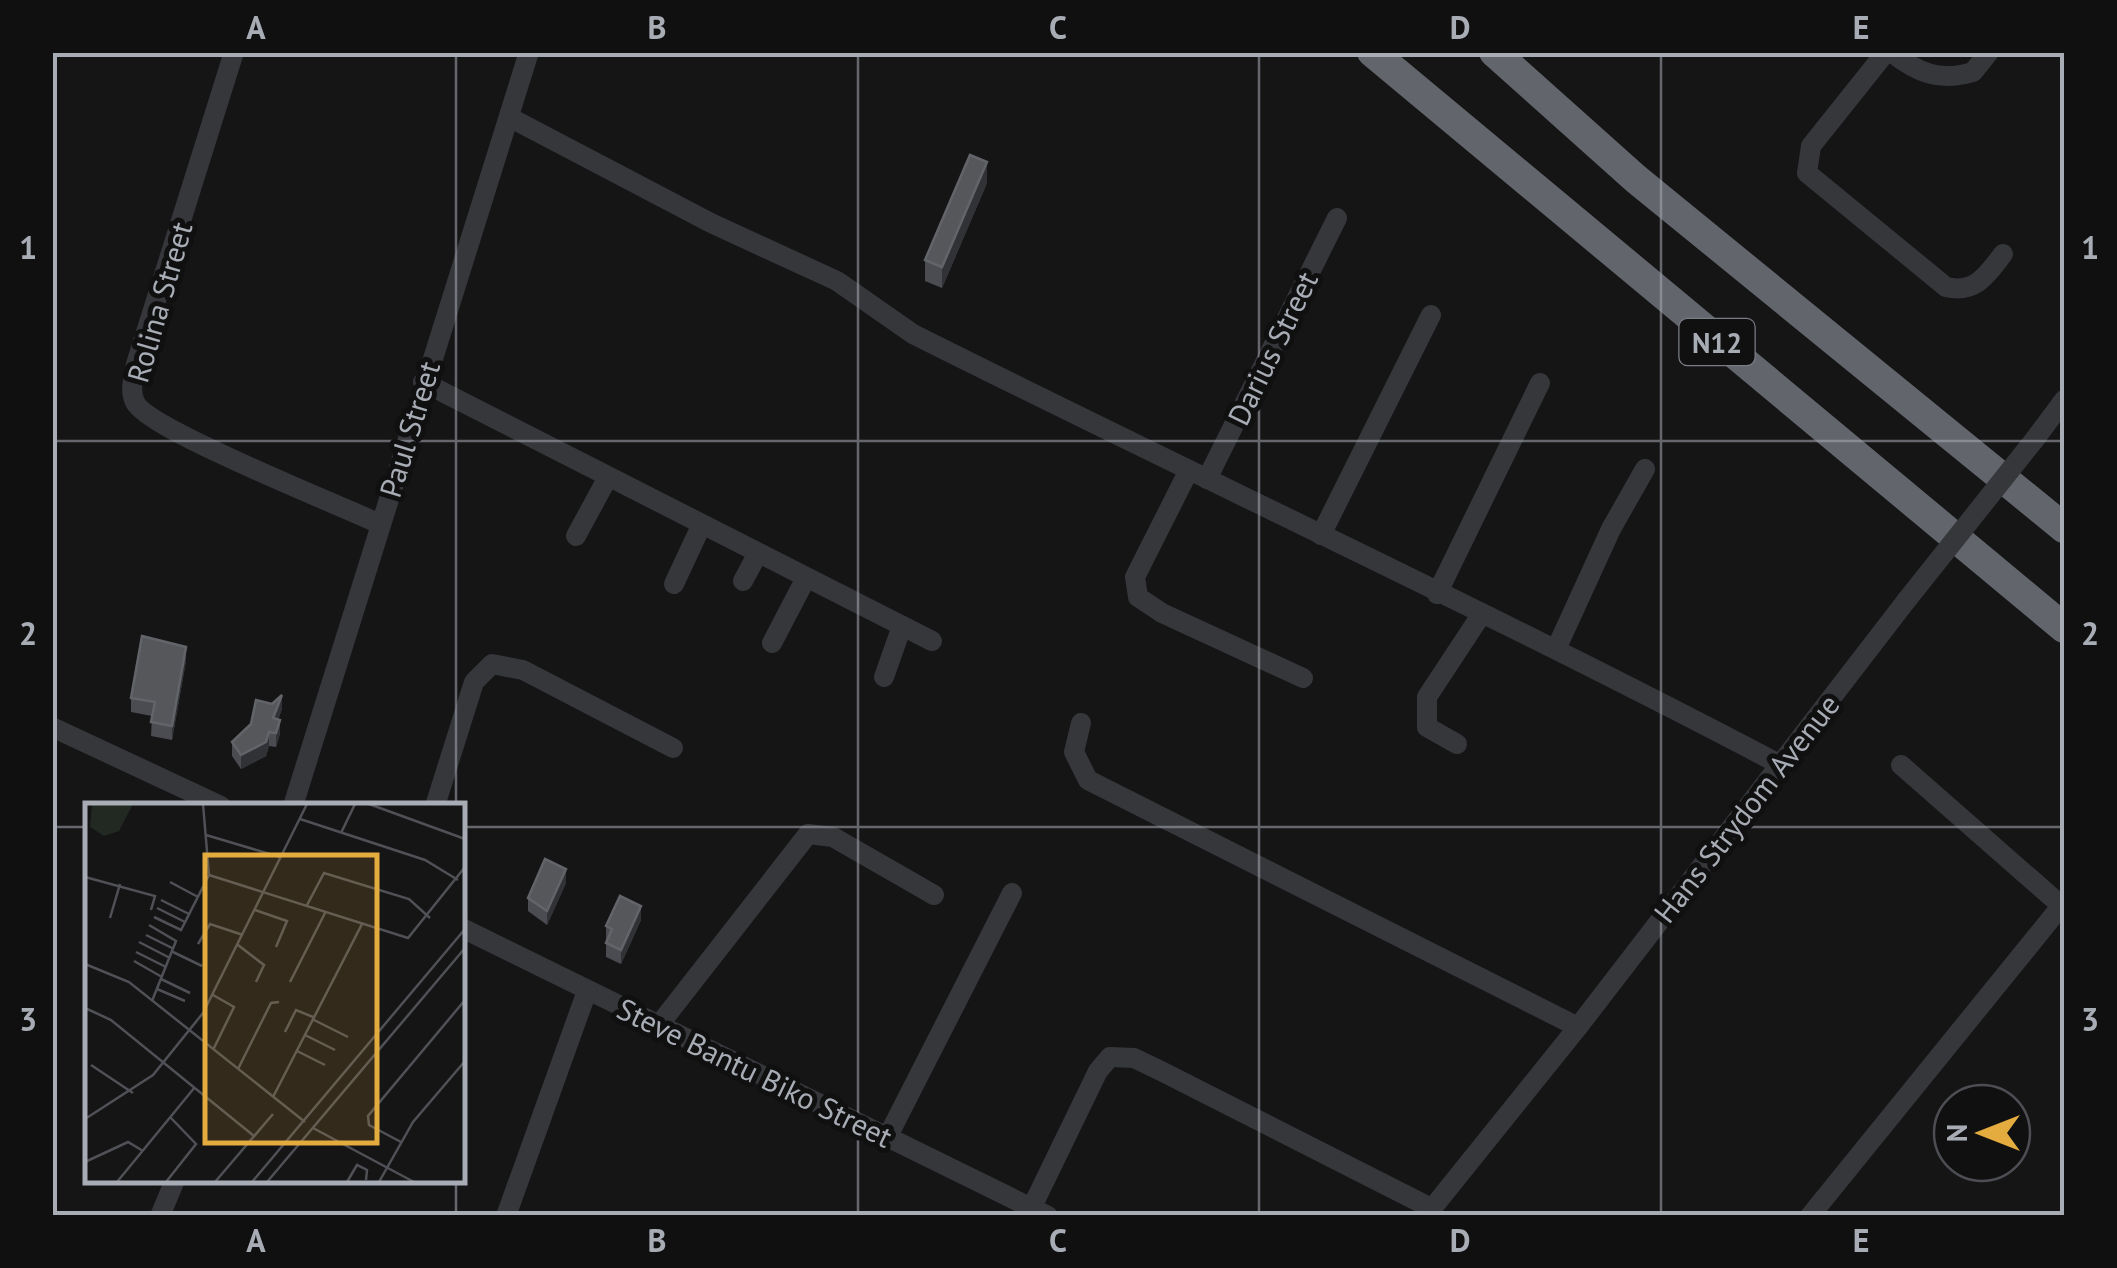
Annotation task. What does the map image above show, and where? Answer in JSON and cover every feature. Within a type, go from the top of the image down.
[{"type":"highway","name":"N12","points":[[1372,52],[1592,240],[2064,628]]},
{"type":"highway","name":"N12","points":[[1494,52],[1636,179],[2064,528]]},
{"type":"street","name":"Rolina Street","points":[[234,52],[136,364],[131,390],[135,403],[142,413],[184,436],[380,524]]},
{"type":"street","name":"Paul Street","points":[[293,803],[529,52]]},
{"type":"street","points":[[1989,52],[1973,72],[1935,77],[1889,52],[1811,146],[1807,173],[1946,288],[1973,287],[2003,254]]},
{"type":"street","points":[[508,116],[711,223],[837,281],[913,334],[1438,594],[1557,647],[1780,764]]},
{"type":"street","name":"Darius Street","points":[[1303,678],[1162,614],[1138,597],[1136,577],[1198,475],[1337,218]]},
{"type":"street","points":[[1321,535],[1431,315]]},
{"type":"street","points":[[424,382],[932,642]]},
{"type":"street","points":[[1438,594],[1540,382]]},
{"type":"street","name":"Hans Strydom Avenue","points":[[1428,1212],[1578,1027],[2064,400]]},
{"type":"street","points":[[1557,647],[1610,529],[1645,469]]},
{"type":"street","points":[[576,536],[608,476]]},
{"type":"street","points":[[674,584],[702,524]]},
{"type":"street","points":[[743,581],[758,553]]},
{"type":"street","points":[[772,643],[806,578]]},
{"type":"street","points":[[1457,744],[1426,727],[1424,708],[1481,614]]},
{"type":"street","points":[[884,677],[902,626]]},
{"type":"street","points":[[436,803],[474,682],[492,664],[523,670],[674,748]]},
{"type":"street","points":[[1081,723],[1074,752],[1088,780],[1578,1027]]},
{"type":"street","points":[[52,727],[215,803]]},
{"type":"street","points":[[1810,1216],[2063,906],[1901,765]]},
{"type":"street","points":[[659,1025],[808,834],[833,837],[934,896]]},
{"type":"street","points":[[888,1136],[1012,892]]},
{"type":"street","name":"Steve Bantu Biko Street","points":[[465,930],[1040,1211]]},
{"type":"street","points":[[506,1216],[588,991]]},
{"type":"street","points":[[1040,1211],[1098,1071],[1110,1057],[1121,1056],[1162,1071],[1428,1212]]},
{"type":"street","points":[[160,1216],[174,1183]]},
{"type":"building","points":[[970,155],[987,162],[942,267],[925,260]]},
{"type":"building","points":[[142,636],[186,647],[172,726],[151,722],[155,702],[131,698]]},
{"type":"building","points":[[282,695],[273,718],[280,720],[276,733],[269,732],[266,742],[241,755],[232,742],[251,724],[256,700],[272,704]]},
{"type":"building","points":[[545,859],[566,869],[547,911],[528,898]]},
{"type":"building","points":[[620,896],[641,906],[621,950],[606,943],[612,929],[606,926]]}]
